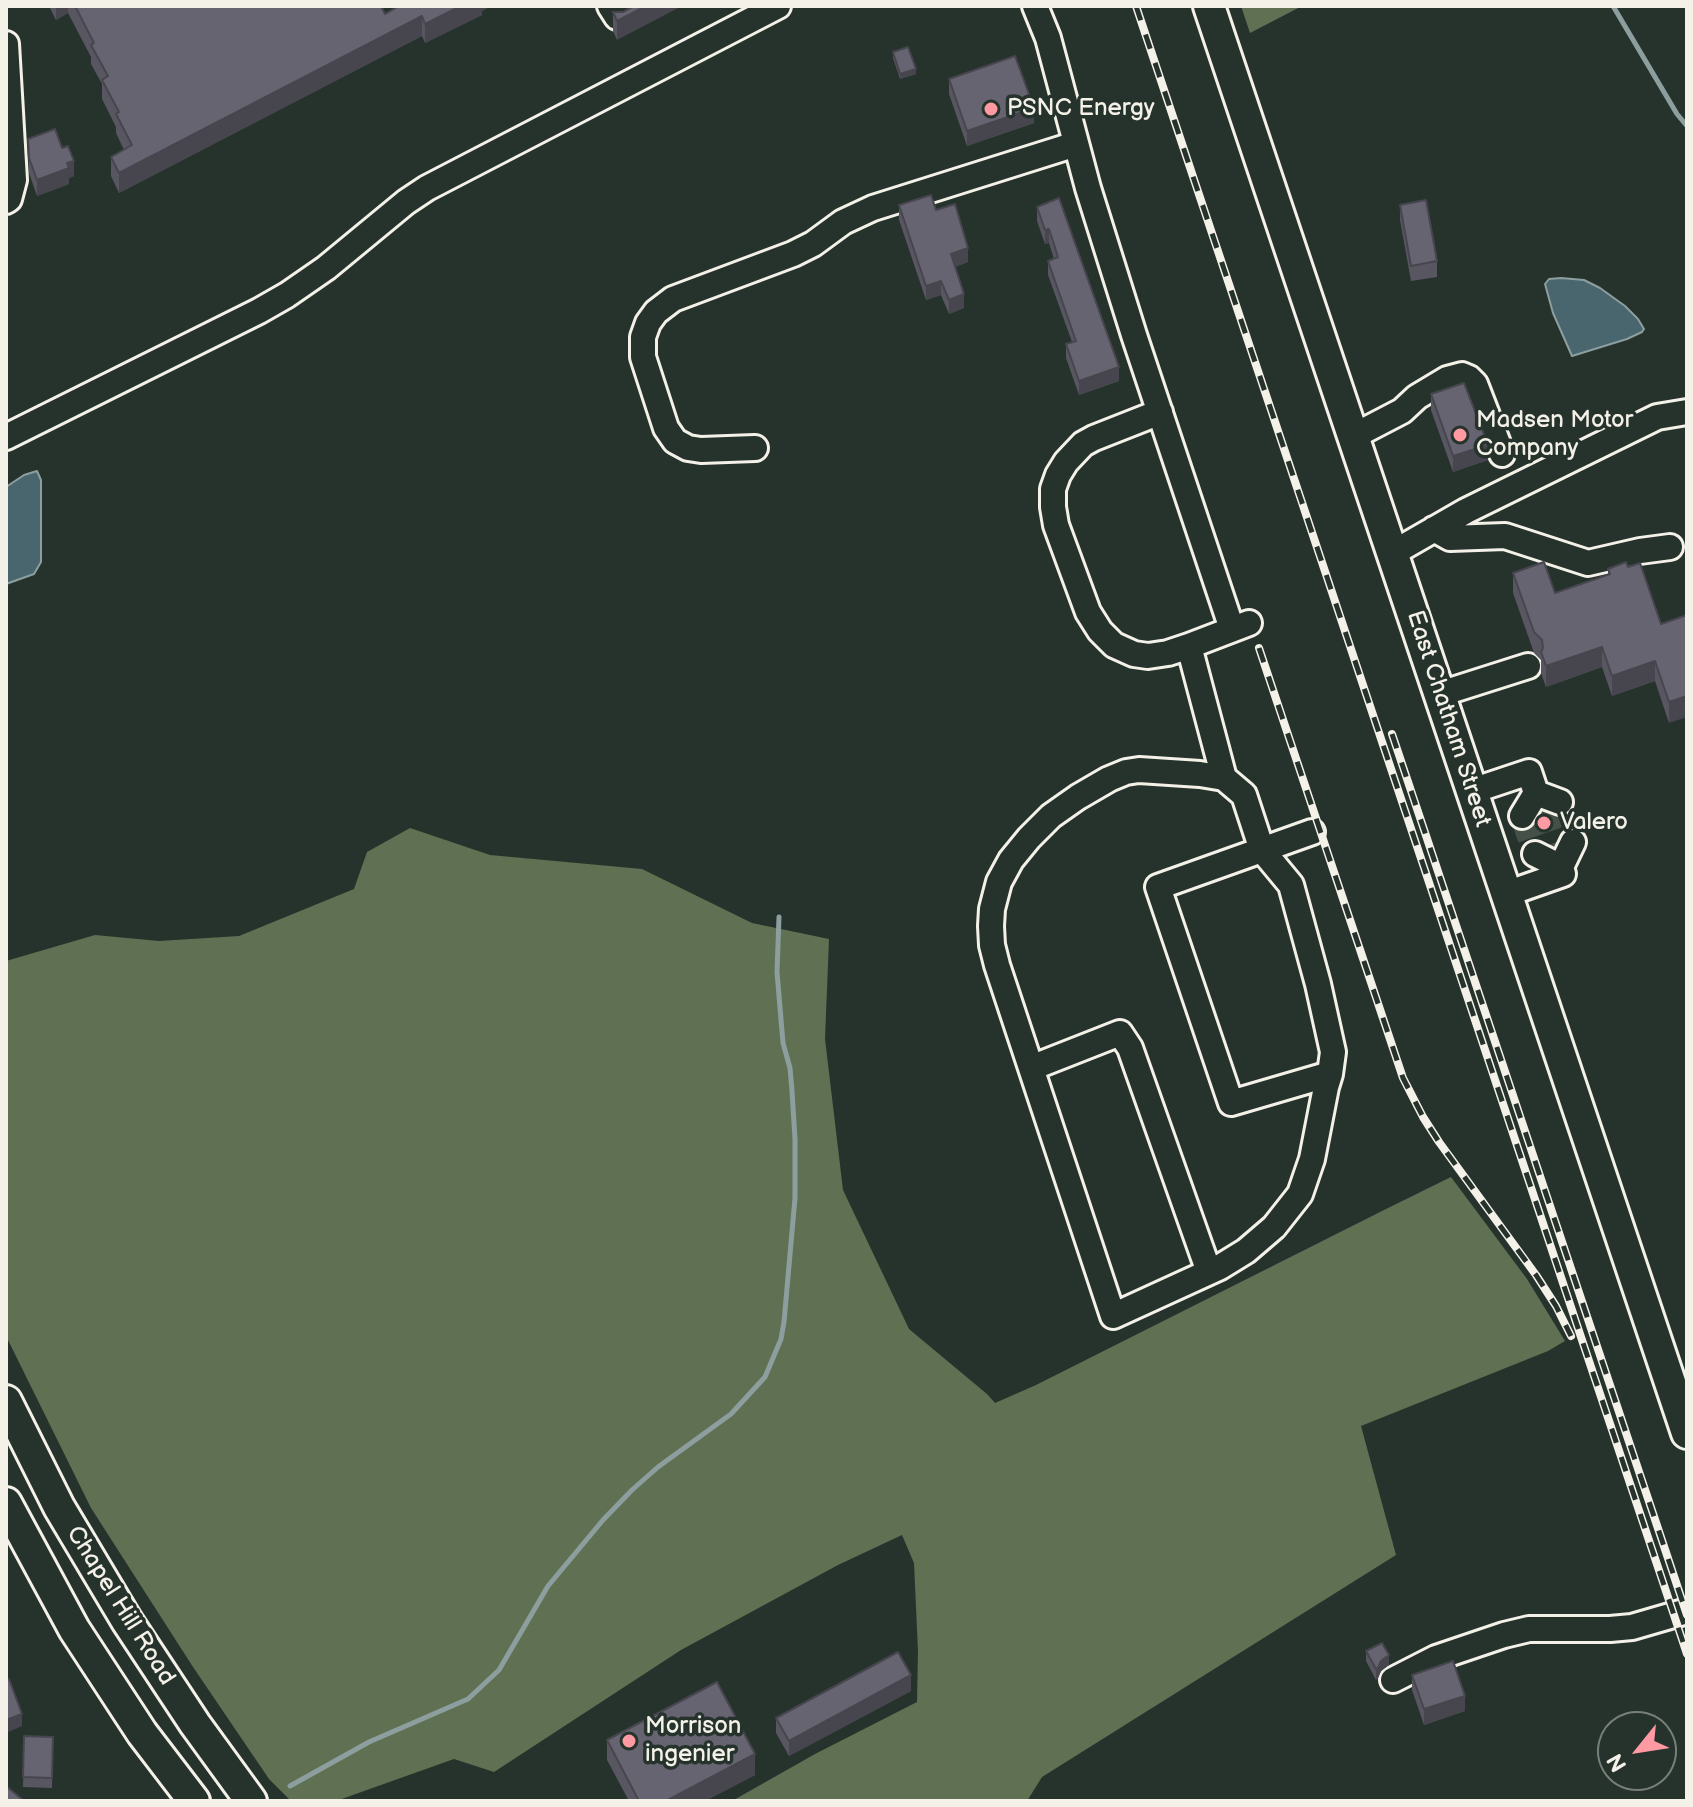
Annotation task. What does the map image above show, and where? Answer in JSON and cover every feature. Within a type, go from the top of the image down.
[{"type":"main road","name":"East Chatham Street","points":[[1209,6],[1506,894],[1680,1393],[1687,1433]]},
{"type":"main road","name":"Chapel Hill Road","points":[[6,1401],[59,1507],[127,1621],[195,1724],[251,1801]]},
{"type":"main road","name":"Chapel Hill Road","points":[[6,1503],[74,1629],[142,1733],[194,1801]]},
{"type":"street","points":[[610,6],[617,17],[638,6]]},
{"type":"street","points":[[6,437],[259,311],[326,268],[427,188],[778,6]]},
{"type":"street","points":[[1035,6],[1048,38],[1088,188],[1160,412],[1240,626],[1168,653],[1148,656],[1134,654],[1114,645],[1088,612],[1056,525],[1053,489],[1058,475],[1074,452],[1094,438],[1160,412]]},
{"type":"street","points":[[6,44],[14,180],[6,201]]},
{"type":"street","points":[[755,448],[701,450],[675,441],[666,428],[643,357],[643,337],[656,312],[673,299],[803,249],[843,222],[873,208],[1076,144]]},
{"type":"street","points":[[1354,436],[1402,411],[1417,397],[1447,379],[1462,375],[1475,384],[1502,454]]},
{"type":"street","points":[[1393,553],[1466,511],[1657,417],[1687,412]]},
{"type":"street","points":[[1434,529],[1450,538],[1505,536],[1588,563],[1670,547]]},
{"type":"street","points":[[1189,646],[1224,778]]},
{"type":"street","points":[[1440,694],[1528,666]]},
{"type":"street","points":[[1139,770],[1224,778],[1244,795],[1262,850],[1291,885],[1333,1052],[1312,1159],[1300,1194],[1274,1227],[1246,1251],[1209,1272],[1113,1316],[997,965],[991,926],[999,882],[1011,860],[1051,816],[1109,779],[1139,770]]},
{"type":"street","points":[[1472,791],[1529,772],[1540,805]]},
{"type":"street","points":[[1312,832],[1158,887],[1231,1103],[1330,1074]]},
{"type":"street","points":[[1506,894],[1563,874],[1556,852]]},
{"type":"street","points":[[1031,1068],[1120,1033],[1130,1048],[1209,1272]]},
{"type":"street","points":[[1393,1680],[1436,1658],[1504,1635],[1539,1629],[1632,1627],[1687,1611]]},
{"type":"green space","points":[[1241,6],[1302,6],[1250,33]]},
{"type":"green space","points":[[410,828],[490,855],[642,869],[752,923],[829,939],[825,1039],[843,1190],[909,1329],[995,1403],[1451,1177],[1527,1279],[1565,1341],[1548,1351],[1361,1426],[1396,1555],[1042,1777],[1027,1801],[732,1801],[917,1702],[914,1563],[902,1535],[838,1565],[681,1650],[494,1772],[454,1759],[336,1801],[291,1801],[269,1779],[91,1508],[6,1336],[6,961],[95,935],[159,941],[239,936],[354,889],[367,852]]},
{"type":"water","points":[[1549,279],[1584,280],[1600,288],[1625,306],[1644,329],[1627,339],[1572,356],[1553,313],[1545,284]]},
{"type":"water","points":[[37,471],[41,480],[41,562],[34,574],[6,584],[6,487],[24,475]]},
{"type":"building","points":[[75,6],[381,6],[385,14],[399,6],[461,6],[425,24],[422,16],[119,173],[111,157],[132,145],[102,80],[108,76]]},
{"type":"building","points":[[634,6],[646,6],[617,21],[613,12],[623,12]]},
{"type":"building","points":[[908,47],[916,69],[900,74],[893,52]]},
{"type":"building","name":"PSNC Energy","points":[[1015,56],[1034,108],[967,131],[949,79]]},
{"type":"building","points":[[55,129],[62,148],[68,146],[74,161],[67,163],[69,168],[37,180],[29,158],[28,139]]},
{"type":"building","points":[[931,195],[936,210],[955,204],[968,248],[951,254],[964,294],[949,300],[941,281],[926,286],[899,205]]},
{"type":"building","points":[[1059,198],[1119,367],[1079,381],[1066,344],[1076,341],[1048,261],[1058,257],[1049,229],[1045,230],[1037,207]]},
{"type":"building","points":[[1426,200],[1437,261],[1411,266],[1400,205]]},
{"type":"building","name":"Madsen Motor Company","points":[[1464,383],[1488,445],[1453,456],[1431,394]]},
{"type":"building","points":[[1544,562],[1555,593],[1610,574],[1608,569],[1626,562],[1628,567],[1640,563],[1661,624],[1687,615],[1687,696],[1669,702],[1655,661],[1612,676],[1602,647],[1546,666],[1541,652],[1542,640],[1534,632],[1513,573]]},
{"type":"building","points":[[1382,1643],[1389,1655],[1376,1669],[1366,1651]]},
{"type":"building","points":[[898,1652],[911,1675],[789,1741],[776,1718]]},
{"type":"building","points":[[1453,1661],[1465,1696],[1424,1709],[1412,1675]]},
{"type":"building","points":[[9,1679],[22,1714],[6,1720],[6,1680]]},
{"type":"building","points":[[717,1682],[755,1754],[666,1801],[639,1801],[607,1740]]},
{"type":"building","points":[[24,1736],[53,1737],[52,1778],[23,1777]]},
{"type":"building","points":[[6,1786],[24,1801],[6,1801]]},
{"type":"waterway","points":[[1613,6],[1687,126]]},
{"type":"waterway","points":[[290,1786],[369,1742],[468,1699],[499,1670],[548,1586],[603,1520],[658,1467],[731,1414],[765,1377],[781,1339],[784,1322],[795,1198],[792,1091],[783,1043],[777,972],[779,917]]},
{"type":"tunnel","points":[[1560,802],[1573,842]]},
{"type":"tunnel","points":[[1542,809],[1555,847]]},
{"type":"tunnel","points":[[1522,816],[1535,854]]},
{"type":"railway","points":[[1136,6],[1687,1654]]},
{"type":"railway","points":[[1259,648],[1403,1078],[1439,1142],[1536,1275],[1571,1336]]},
{"type":"railway","points":[[1392,734],[1687,1615]]},
{"type":"place","name":"PSNC Energy","points":[[991,109]]},
{"type":"place","name":"Madsen Motor Company","points":[[1460,435]]},
{"type":"place","name":"Valero","points":[[1544,823]]},
{"type":"place","name":"Morrison ingenier","points":[[629,1741]]}]
